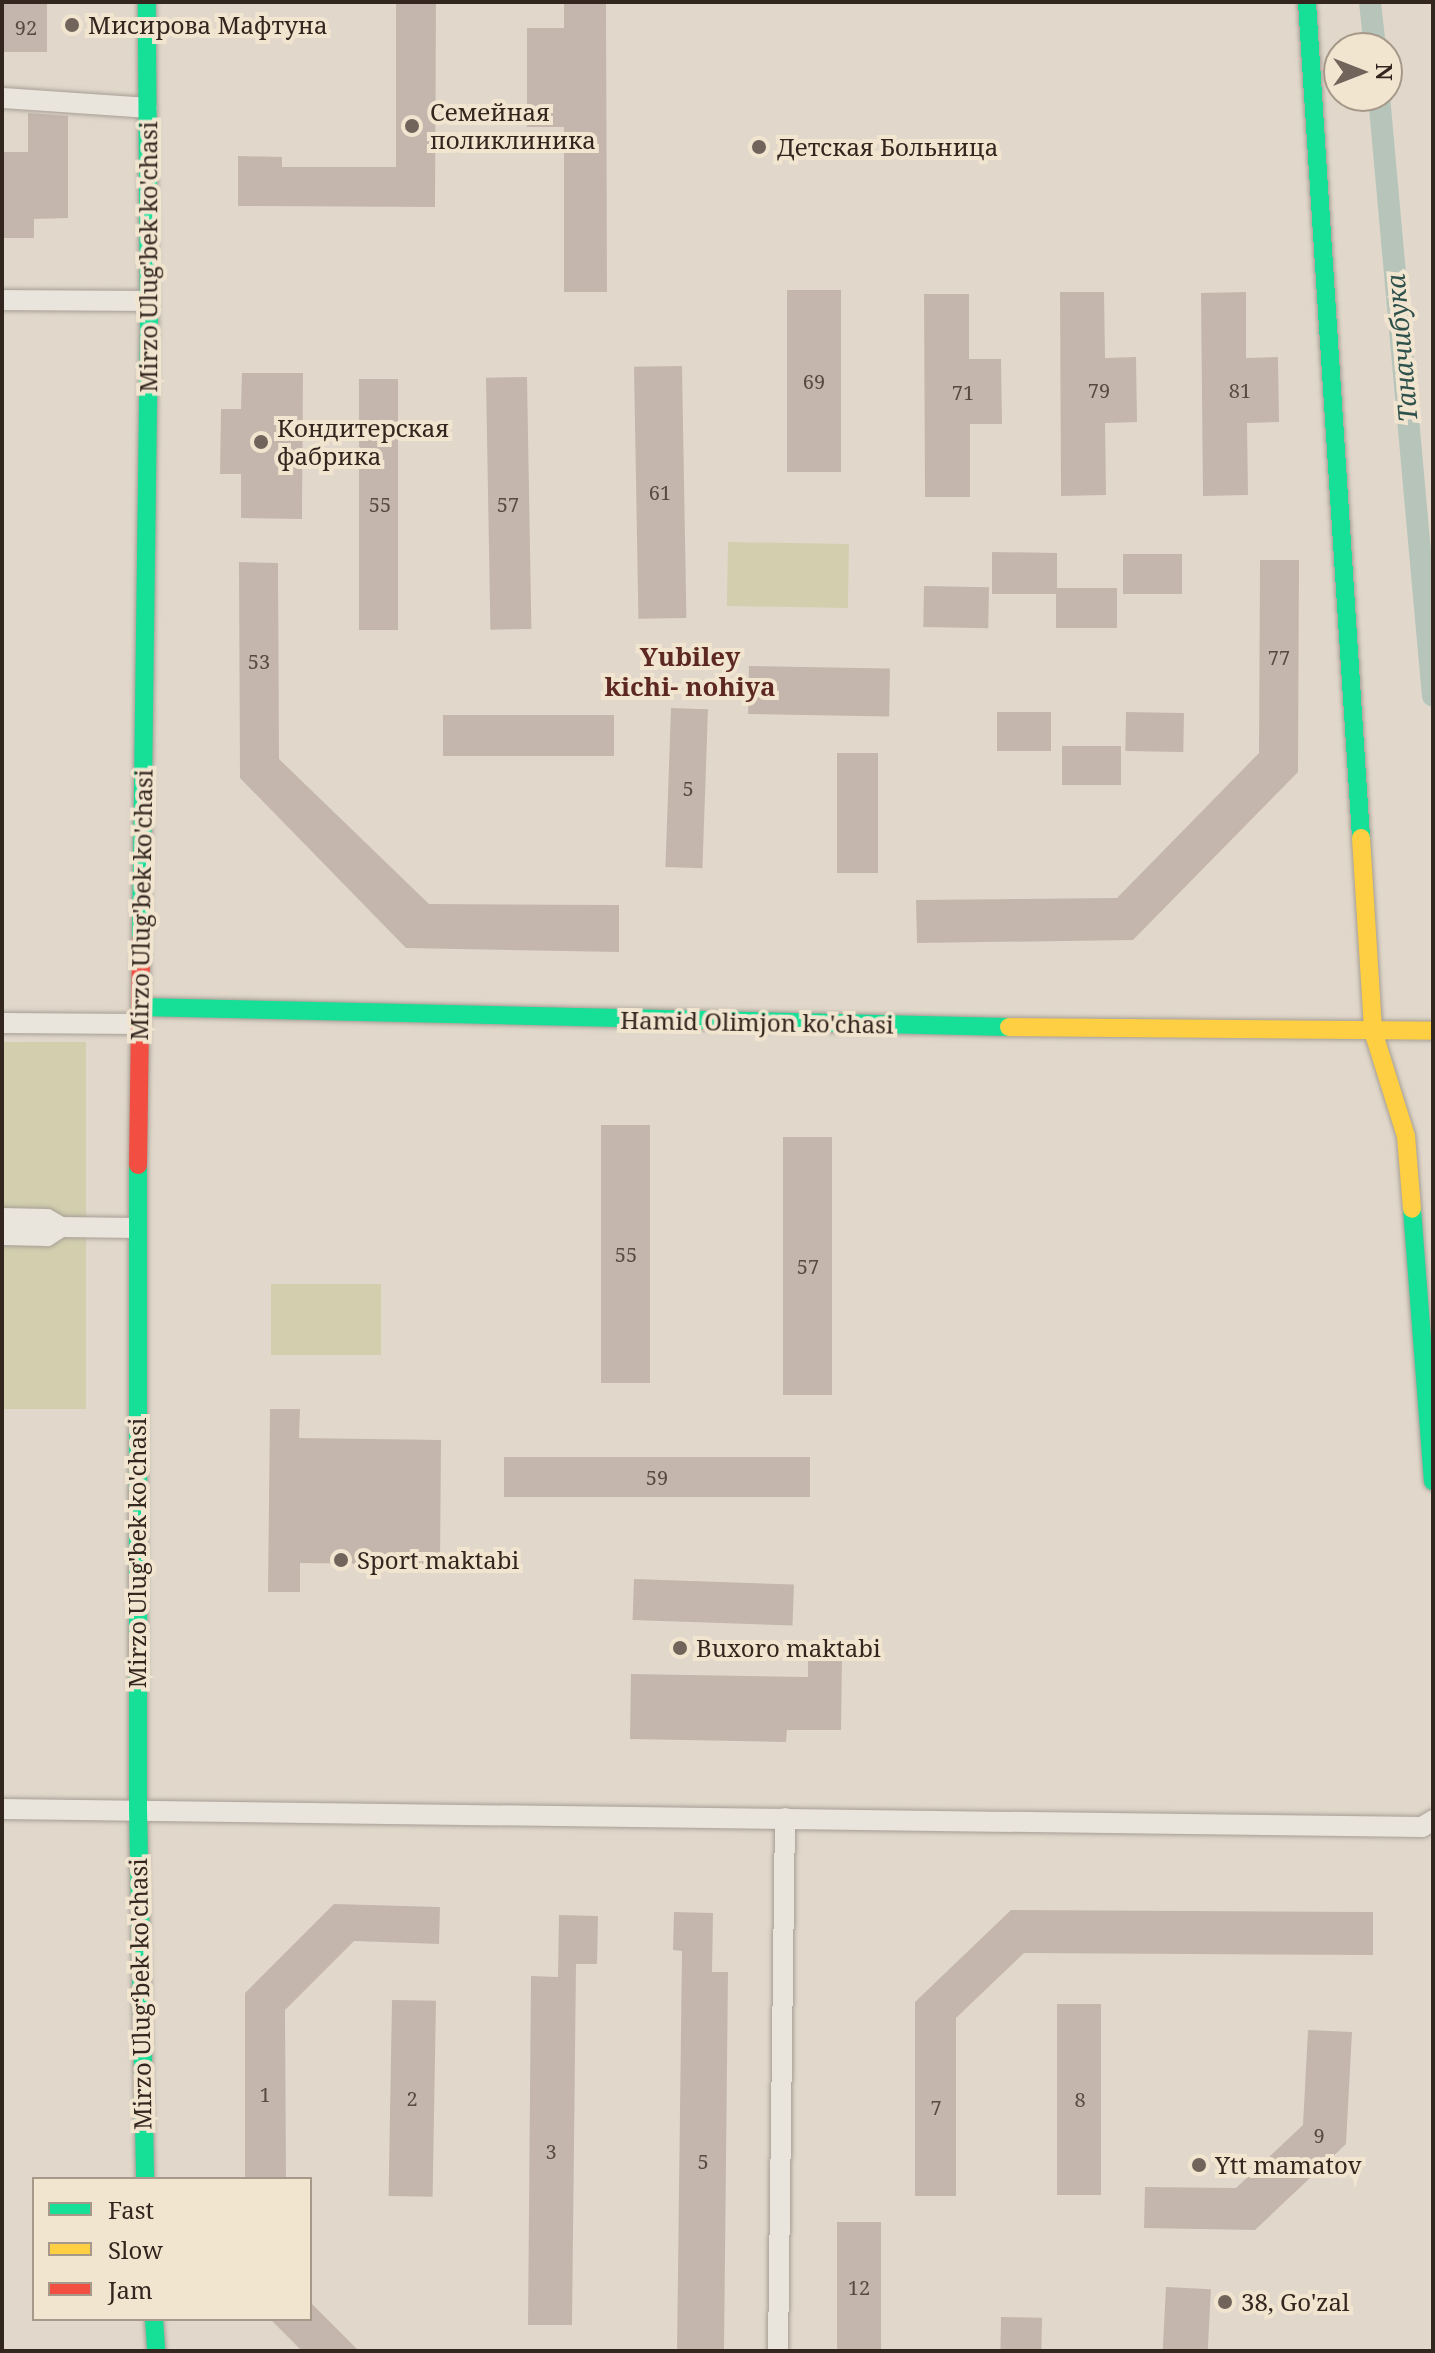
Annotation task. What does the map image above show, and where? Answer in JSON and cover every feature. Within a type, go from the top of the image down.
[{"type":"street","name":"Mirzo Ulug'bek ko'chasi","points":[[138,1808],[137,1228],[148,301],[147,2]]},
{"type":"street","points":[[1307,2],[1373,1031],[1406,1136],[1433,1481]]},
{"type":"street","points":[[2,98],[147,108]]},
{"type":"street","points":[[2,300],[148,301]]},
{"type":"street","points":[[2,1023],[140,1015]]},
{"type":"street","name":"Hamid Olimjon ko'chasi","points":[[140,1015],[1432,1031]]},
{"type":"street","points":[[2,1218],[47,1219],[61,1227],[137,1228]]},
{"type":"street","points":[[2,1235],[47,1236],[61,1227]]},
{"type":"street","points":[[2,1809],[138,1808],[1422,1827],[1433,1820]]},
{"type":"street","name":"Mirzo Ulug‘bek ko'chasi","points":[[138,1808],[145,2177]]},
{"type":"street","points":[[778,2351],[785,1818]]},
{"type":"street","points":[[154,2321],[156,2351]]},
{"type":"shaded area","points":[[728,542],[849,544],[848,608],[727,606]]},
{"type":"shaded area","points":[[2,1042],[86,1042],[86,1409],[2,1409]]},
{"type":"shaded area","points":[[271,1284],[381,1284],[381,1355],[271,1355]]},
{"type":"building","points":[[3,2],[47,2],[47,52],[3,52]]},
{"type":"building","points":[[396,2],[436,2],[435,207],[238,206],[238,156],[282,157],[282,167],[396,167]]},
{"type":"building","points":[[564,2],[606,2],[607,292],[564,292],[564,127],[527,127],[527,28],[564,28]]},
{"type":"building","points":[[28,113],[68,116],[68,218],[34,219],[34,238],[2,238],[2,152],[28,152]]},
{"type":"building","points":[[787,290],[841,290],[841,472],[787,472]]},
{"type":"building","points":[[1060,292],[1104,292],[1105,358],[1136,357],[1137,422],[1105,423],[1106,495],[1061,496]]},
{"type":"building","points":[[1246,292],[1246,358],[1278,357],[1279,422],[1247,423],[1248,495],[1203,496],[1201,293]]},
{"type":"building","points":[[924,294],[969,294],[969,359],[1001,359],[1002,424],[970,424],[970,497],[925,497]]},
{"type":"building","points":[[682,366],[686,618],[638,619],[634,367]]},
{"type":"building","name":"Кондитерская фабрика","points":[[242,373],[303,373],[302,519],[241,518],[241,474],[220,474],[221,409],[241,409]]},
{"type":"building","points":[[527,377],[531,629],[490,630],[486,378]]},
{"type":"building","points":[[359,379],[398,379],[398,630],[359,630]]},
{"type":"building","points":[[992,552],[1057,553],[1057,588],[1117,588],[1117,628],[1056,628],[1056,594],[992,594]]},
{"type":"building","points":[[1123,554],[1182,554],[1182,594],[1123,594]]},
{"type":"building","points":[[1260,560],[1299,560],[1298,772],[1133,940],[917,943],[916,900],[1117,898],[1259,753]]},
{"type":"building","points":[[239,562],[278,563],[279,759],[429,904],[619,905],[619,952],[406,948],[240,778]]},
{"type":"building","points":[[924,586],[989,587],[988,628],[923,627]]},
{"type":"building","points":[[749,666],[890,668],[889,716],[748,714]]},
{"type":"building","points":[[671,708],[708,709],[702,868],[665,867]]},
{"type":"building","points":[[997,712],[1051,712],[1051,751],[997,751]]},
{"type":"building","points":[[1126,712],[1184,713],[1183,752],[1125,751]]},
{"type":"building","points":[[443,715],[614,715],[614,756],[443,756]]},
{"type":"building","points":[[1062,746],[1121,746],[1121,785],[1062,785]]},
{"type":"building","points":[[837,753],[878,753],[878,873],[837,873]]},
{"type":"building","points":[[601,1125],[650,1125],[650,1383],[601,1383]]},
{"type":"building","points":[[783,1137],[832,1137],[832,1395],[783,1395]]},
{"type":"building","points":[[270,1409],[300,1409],[299,1438],[441,1440],[440,1565],[300,1563],[300,1592],[268,1592]]},
{"type":"building","points":[[504,1457],[810,1457],[810,1497],[504,1497]]},
{"type":"building","points":[[634,1579],[794,1585],[792,1626],[633,1620]]},
{"type":"building","points":[[808,1658],[842,1658],[841,1730],[787,1730],[786,1742],[630,1739],[631,1674],[808,1677]]},
{"type":"building","points":[[334,1904],[440,1907],[439,1944],[354,1941],[285,2010],[286,2177],[245,2177],[245,1993]]},
{"type":"building","points":[[1011,1910],[1373,1912],[1373,1955],[1024,1953],[956,2018],[956,2196],[915,2196],[915,2002]]},
{"type":"building","points":[[674,1912],[713,1913],[712,1972],[728,1972],[724,2351],[677,2351],[682,1951],[673,1950]]},
{"type":"building","points":[[559,1915],[598,1916],[597,1964],[576,1964],[572,2325],[528,2325],[531,1976],[558,1977]]},
{"type":"building","points":[[392,2000],[436,2001],[433,2197],[389,2196]]},
{"type":"building","points":[[1057,2004],[1101,2004],[1101,2195],[1057,2195]]},
{"type":"building","points":[[1308,2030],[1352,2032],[1346,2144],[1255,2230],[1144,2228],[1145,2187],[1236,2188],[1303,2125]]},
{"type":"building","points":[[837,2222],[881,2222],[881,2351],[837,2351]]},
{"type":"building","points":[[1166,2287],[1211,2289],[1208,2351],[1163,2351]]},
{"type":"building","points":[[312,2304],[359,2351],[302,2351],[272,2321],[312,2321]]},
{"type":"building","points":[[1001,2317],[1042,2318],[1041,2351],[1000,2351]]},
{"type":"waterway","name":"Таначибука","points":[[1370,2],[1373,32]]},
{"type":"waterway","name":"Таначибука","points":[[1380,112],[1433,696]]},
{"type":"traffic: fast","points":[[141,939],[149,326],[147,2]]},
{"type":"traffic: fast","points":[[1307,2],[1361,838]]},
{"type":"traffic: fast","points":[[140,1007],[1009,1027]]},
{"type":"traffic: fast","points":[[138,1165],[138,1808],[145,2177]]},
{"type":"traffic: fast","points":[[1412,1209],[1433,1481]]},
{"type":"traffic: fast","points":[[154,2321],[156,2351]]},
{"type":"traffic: slow","points":[[1361,838],[1373,1031],[1406,1136],[1412,1209]]},
{"type":"traffic: slow","points":[[1009,1027],[1433,1031]]},
{"type":"traffic: jam","points":[[138,1165],[141,939]]},
{"type":"place","name":"Мисирова Мафтуна","points":[[72,25]]},
{"type":"place","name":"Семейная поликлиника","points":[[412,126]]},
{"type":"place","name":"Детская Больница","points":[[759,147]]},
{"type":"place","name":"Кондитерская фабрика","points":[[261,442]]},
{"type":"place","name":"Sport maktabi","points":[[341,1560]]},
{"type":"place","name":"Buxoro maktabi","points":[[680,1648]]},
{"type":"place","name":"Ytt mamatov","points":[[1199,2165]]},
{"type":"place","name":"38, Go'zal","points":[[1225,2302]]},
{"type":"district","name":"Yubiley kichi- nohiya","points":[[690,672]]}]
